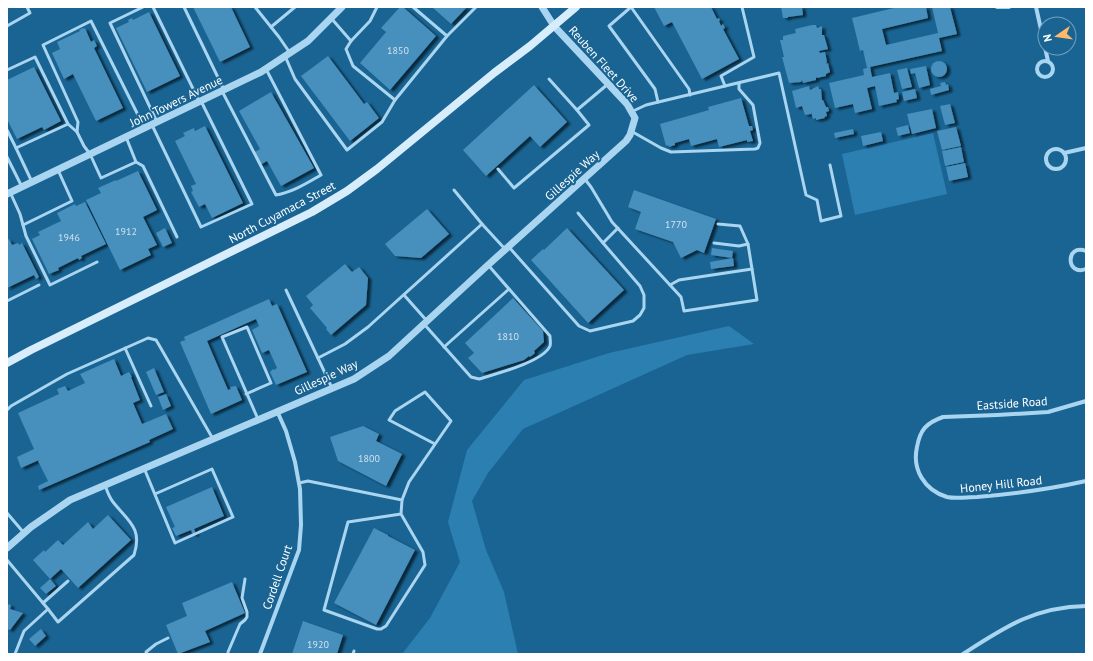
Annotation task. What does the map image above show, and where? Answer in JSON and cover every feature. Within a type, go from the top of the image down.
[{"type":"main road","name":"North Cuyamaca Street","points":[[7,363],[38,346],[312,212],[347,191],[378,169],[576,7]]},
{"type":"street","name":"John Towers Avenue","points":[[9,193],[266,69],[308,41],[342,7]]},
{"type":"street","name":"Reuben Fleet Drive","points":[[542,7],[554,26],[627,104],[635,118],[626,141]]},
{"type":"street","points":[[997,7],[1009,7]]},
{"type":"street","points":[[1036,7],[1048,62],[1052,65],[1053,70],[1049,77],[1043,78],[1037,72],[1037,67],[1042,61],[1048,62]]},
{"type":"street","name":"Gillespie Way","points":[[7,548],[24,533],[70,500],[354,379],[389,356],[507,247],[626,141]]},
{"type":"street","points":[[1064,153],[1086,148]]},
{"type":"street","points":[[1060,149],[1064,153],[1066,160],[1063,166],[1060,168],[1053,168],[1048,165],[1046,159],[1050,150],[1060,149]]},
{"type":"street","points":[[1086,251],[1082,249],[1076,250],[1070,259],[1074,268],[1081,270],[1086,269]]},
{"type":"street","name":"Eastside Road","points":[[961,415],[997,415],[1048,412],[1086,401]]},
{"type":"street","name":"Cordell Court","points":[[260,654],[299,550],[301,524],[299,483],[295,462],[286,431],[277,411]]},
{"type":"street","name":"Honey Hill Road","points":[[961,415],[943,417],[929,423],[924,427],[917,445],[915,458],[918,472],[926,484],[939,494],[955,498],[990,496],[1052,488],[1086,481]]},
{"type":"street","points":[[963,654],[1001,630],[1029,616],[1060,608],[1086,606]]},
{"type":"lane","points":[[7,26],[30,13],[27,7]]},
{"type":"lane","points":[[142,7],[110,23],[201,227],[252,204],[153,7]]},
{"type":"lane","points":[[184,7],[223,91],[276,195],[287,193],[321,175],[266,69]]},
{"type":"lane","points":[[255,7],[271,27],[288,54],[295,79],[347,150],[382,122],[394,100],[446,36],[476,7]]},
{"type":"lane","points":[[271,27],[296,7]]},
{"type":"lane","points":[[377,7],[370,21],[351,40],[346,49],[353,66],[394,100]]},
{"type":"lane","points":[[413,7],[446,36]]},
{"type":"lane","points":[[658,102],[654,89],[609,26],[631,7],[689,89],[690,95]]},
{"type":"lane","points":[[725,86],[721,76],[754,57],[742,7]]},
{"type":"lane","points":[[331,18],[351,40]]},
{"type":"lane","points":[[77,132],[78,122],[44,45],[91,21],[144,128]]},
{"type":"lane","points":[[7,70],[35,57],[68,124],[77,132],[90,154],[101,178],[136,162]]},
{"type":"lane","points":[[632,112],[646,105],[779,73],[806,194],[817,200],[821,221],[841,216],[830,165]]},
{"type":"lane","points":[[498,169],[514,188],[589,125],[549,79]]},
{"type":"lane","points":[[631,131],[671,152],[758,148],[760,143],[752,105],[739,89],[739,83]]},
{"type":"lane","points":[[577,110],[608,84]]},
{"type":"lane","points":[[16,148],[68,124]]},
{"type":"lane","points":[[7,130],[32,182]]},
{"type":"lane","points":[[126,137],[136,162],[143,166],[177,237]]},
{"type":"lane","points":[[7,157],[22,187]]},
{"type":"lane","points":[[23,225],[72,201],[58,170]]},
{"type":"lane","points":[[584,178],[612,222],[681,297],[684,312],[757,300],[748,244],[740,226],[718,224]]},
{"type":"lane","points":[[454,190],[482,224],[507,247],[579,326],[590,331],[633,321],[638,318],[644,308],[644,295],[640,286],[578,213]]},
{"type":"lane","points":[[9,193],[20,214],[26,236],[50,285],[97,262]]},
{"type":"lane","points":[[318,358],[356,337],[482,224]]},
{"type":"lane","points":[[603,243],[618,228]]},
{"type":"lane","points":[[714,243],[739,246],[748,244]]},
{"type":"lane","points":[[404,294],[444,347],[474,379],[479,379],[520,367],[532,361],[546,350],[550,344],[550,336],[488,265]]},
{"type":"lane","points":[[670,284],[679,280],[752,269]]},
{"type":"lane","points":[[7,301],[39,285]]},
{"type":"lane","points":[[444,347],[509,289]]},
{"type":"lane","points":[[286,290],[332,388]]},
{"type":"lane","points":[[246,394],[271,383],[247,327],[222,337],[246,394],[258,420]]},
{"type":"lane","points":[[7,410],[11,406],[67,374],[148,338],[156,340],[213,439]]},
{"type":"lane","points":[[124,348],[151,406]]},
{"type":"lane","points":[[401,514],[348,522],[324,610],[372,628],[381,629],[386,626],[424,565],[423,552],[401,514],[402,500],[409,482],[435,444],[451,420],[425,392],[395,411],[389,420],[435,444]]},
{"type":"lane","points":[[144,468],[175,543],[233,516],[212,469],[155,494]]},
{"type":"lane","points":[[299,483],[308,481],[402,500]]},
{"type":"lane","points":[[7,560],[58,622],[134,554],[137,538],[133,524],[112,501],[105,485]]},
{"type":"lane","points":[[7,513],[24,533]]},
{"type":"lane","points":[[228,653],[240,624],[246,617],[247,612],[242,598],[246,579]]},
{"type":"lane","points":[[43,603],[68,581]]},
{"type":"lane","points":[[15,654],[24,631],[48,609]]},
{"type":"lane","points":[[147,654],[146,652],[156,644],[168,638]]},
{"type":"shaded area","points":[[933,133],[947,194],[855,215],[842,154]]},
{"type":"shaded area","points":[[729,326],[754,344],[687,355],[523,429],[488,473],[472,501],[486,550],[504,592],[518,654],[402,654],[430,618],[460,562],[448,522],[467,450],[524,380],[609,353]]},
{"type":"building","points":[[193,7],[231,7],[250,47],[220,62]]},
{"type":"building","points":[[400,7],[403,7],[436,36],[390,90],[360,63],[386,32],[381,28]]},
{"type":"building","points":[[432,7],[467,7],[451,24]]},
{"type":"building","points":[[654,7],[711,7],[717,19],[719,18],[721,26],[723,24],[725,28],[723,29],[739,59],[702,79],[672,22],[664,26]]},
{"type":"building","points":[[781,7],[802,7],[803,15],[783,18]]},
{"type":"building","points":[[898,7],[926,7],[928,18],[882,29],[886,45],[938,33],[932,7],[950,7],[957,34],[939,38],[942,51],[870,67],[872,77],[890,73],[894,93],[898,92],[899,99],[896,100],[897,102],[879,106],[875,86],[867,88],[872,109],[855,113],[853,104],[835,108],[829,83],[864,75],[863,69],[867,68],[863,50],[860,51],[852,18]]},
{"type":"building","points":[[149,12],[180,76],[147,92],[116,28],[129,22],[128,20],[132,18],[133,20]]},
{"type":"building","points":[[816,25],[817,28],[822,26],[822,35],[824,35],[828,49],[819,51],[820,53],[825,52],[826,64],[828,63],[830,72],[826,74],[826,76],[816,77],[816,80],[803,83],[802,80],[801,82],[789,83],[782,57],[784,57],[780,40],[783,40],[783,36],[796,33],[795,29]]},
{"type":"building","points":[[85,28],[91,42],[94,40],[97,46],[94,48],[123,108],[96,121],[73,74],[64,79],[52,53],[60,49],[57,42],[80,31],[79,30]]},
{"type":"building","points":[[328,56],[364,104],[367,102],[379,118],[350,141],[301,76]]},
{"type":"building","points":[[939,61],[945,63],[947,69],[945,75],[939,77],[933,75],[931,69],[933,63]]},
{"type":"building","points":[[926,66],[930,85],[919,88],[915,73],[911,74],[910,69]]},
{"type":"building","points":[[34,67],[61,121],[44,130],[42,127],[17,139],[7,119],[7,80]]},
{"type":"building","points":[[907,68],[912,87],[902,89],[897,70]]},
{"type":"building","points":[[945,82],[946,85],[948,84],[949,90],[931,95],[930,89],[941,86],[940,83]]},
{"type":"building","points":[[534,85],[567,122],[540,147],[530,136],[486,176],[463,150]]},
{"type":"building","points":[[809,86],[810,90],[818,86],[819,89],[821,89],[822,100],[826,107],[828,107],[829,111],[826,112],[827,116],[824,117],[825,118],[816,120],[816,118],[813,119],[811,112],[811,114],[805,115],[802,106],[796,108],[792,91]]},
{"type":"building","points":[[915,89],[917,98],[904,101],[902,92]]},
{"type":"building","points":[[271,92],[314,168],[281,186],[267,161],[260,165],[253,153],[260,149],[239,111]]},
{"type":"building","points":[[741,98],[749,126],[752,126],[753,130],[750,131],[753,141],[747,142],[747,140],[719,147],[717,139],[691,146],[689,139],[675,143],[675,145],[669,147],[668,145],[666,146],[660,124],[709,110],[708,107]]},
{"type":"building","points":[[950,104],[955,123],[945,125],[940,106]]},
{"type":"building","points":[[932,109],[936,128],[912,134],[907,114]]},
{"type":"building","points":[[908,125],[910,133],[898,136],[896,128]]},
{"type":"building","points":[[205,126],[243,203],[212,218],[205,204],[199,207],[191,192],[193,191],[191,186],[196,184],[175,141],[185,136],[183,133],[194,128],[195,131]]},
{"type":"building","points":[[956,127],[961,146],[942,150],[937,131]]},
{"type":"building","points":[[853,129],[854,134],[835,138],[834,133]]},
{"type":"building","points":[[881,132],[883,141],[863,146],[861,136]]},
{"type":"building","points":[[961,147],[964,162],[945,166],[942,151]]},
{"type":"building","points":[[965,163],[968,177],[949,181],[946,167]]},
{"type":"building","points":[[138,171],[157,210],[143,217],[157,245],[148,249],[151,255],[120,270],[86,200],[101,193],[98,188]]},
{"type":"building","points":[[634,190],[716,219],[704,253],[697,250],[681,258],[673,242],[635,229],[641,212],[628,207]]},
{"type":"building","points":[[85,202],[106,244],[81,256],[82,258],[79,260],[78,258],[58,268],[59,270],[49,274],[32,239],[40,235],[38,232],[61,221],[57,213],[75,204],[76,206]]},
{"type":"building","points":[[427,209],[449,234],[421,258],[395,256],[385,244]]},
{"type":"building","points":[[165,228],[172,243],[163,247],[156,233]]},
{"type":"building","points":[[567,228],[624,290],[588,323],[531,260]]},
{"type":"building","points":[[9,239],[12,245],[18,243],[19,245],[22,243],[39,277],[36,279],[34,275],[7,288],[7,240]]},
{"type":"building","points":[[712,248],[733,251],[732,258],[711,255]]},
{"type":"building","points":[[733,258],[734,266],[711,269],[710,262]]},
{"type":"building","points":[[345,264],[352,272],[359,267],[368,278],[366,305],[331,335],[310,308],[313,305],[306,296]]},
{"type":"building","points":[[513,298],[543,331],[544,342],[534,351],[535,353],[524,360],[482,373],[468,358],[474,353],[465,343]]},
{"type":"building","points":[[269,299],[272,306],[277,304],[307,372],[276,385],[270,372],[277,368],[269,350],[262,353],[252,330],[259,326],[256,319],[207,341],[228,390],[231,389],[230,387],[236,386],[242,400],[211,414],[180,342],[185,340],[187,344],[184,337]]},
{"type":"building","points":[[114,359],[121,376],[129,372],[132,377],[140,400],[133,403],[142,424],[166,414],[173,429],[149,440],[150,442],[39,490],[38,486],[48,481],[38,461],[39,460],[21,468],[17,457],[34,449],[18,413],[59,394],[57,389],[65,386],[68,391],[85,383],[80,374]]},
{"type":"building","points":[[154,368],[164,392],[156,395],[146,372]]},
{"type":"building","points":[[166,394],[171,406],[163,410],[158,397]]},
{"type":"building","points":[[363,426],[379,434],[376,441],[402,454],[386,486],[338,461],[330,437]]},
{"type":"building","points":[[212,487],[224,516],[194,529],[196,534],[193,535],[191,530],[176,536],[172,528],[175,527],[166,507]]},
{"type":"building","points":[[108,515],[131,540],[78,588],[61,569],[50,579],[33,560],[44,550],[45,552],[58,540],[63,545],[88,522],[93,529]]},
{"type":"building","points":[[374,528],[415,550],[376,625],[334,603]]},
{"type":"building","points":[[50,579],[56,586],[46,594],[40,588]]},
{"type":"building","points":[[232,582],[245,613],[205,631],[210,642],[178,654],[166,625],[187,616],[182,603]]},
{"type":"building","points":[[7,604],[11,605],[10,609],[23,613],[10,630],[7,629]]},
{"type":"building","points":[[303,621],[343,635],[337,654],[292,654]]},
{"type":"building","points":[[41,629],[46,636],[35,646],[29,639]]}]
